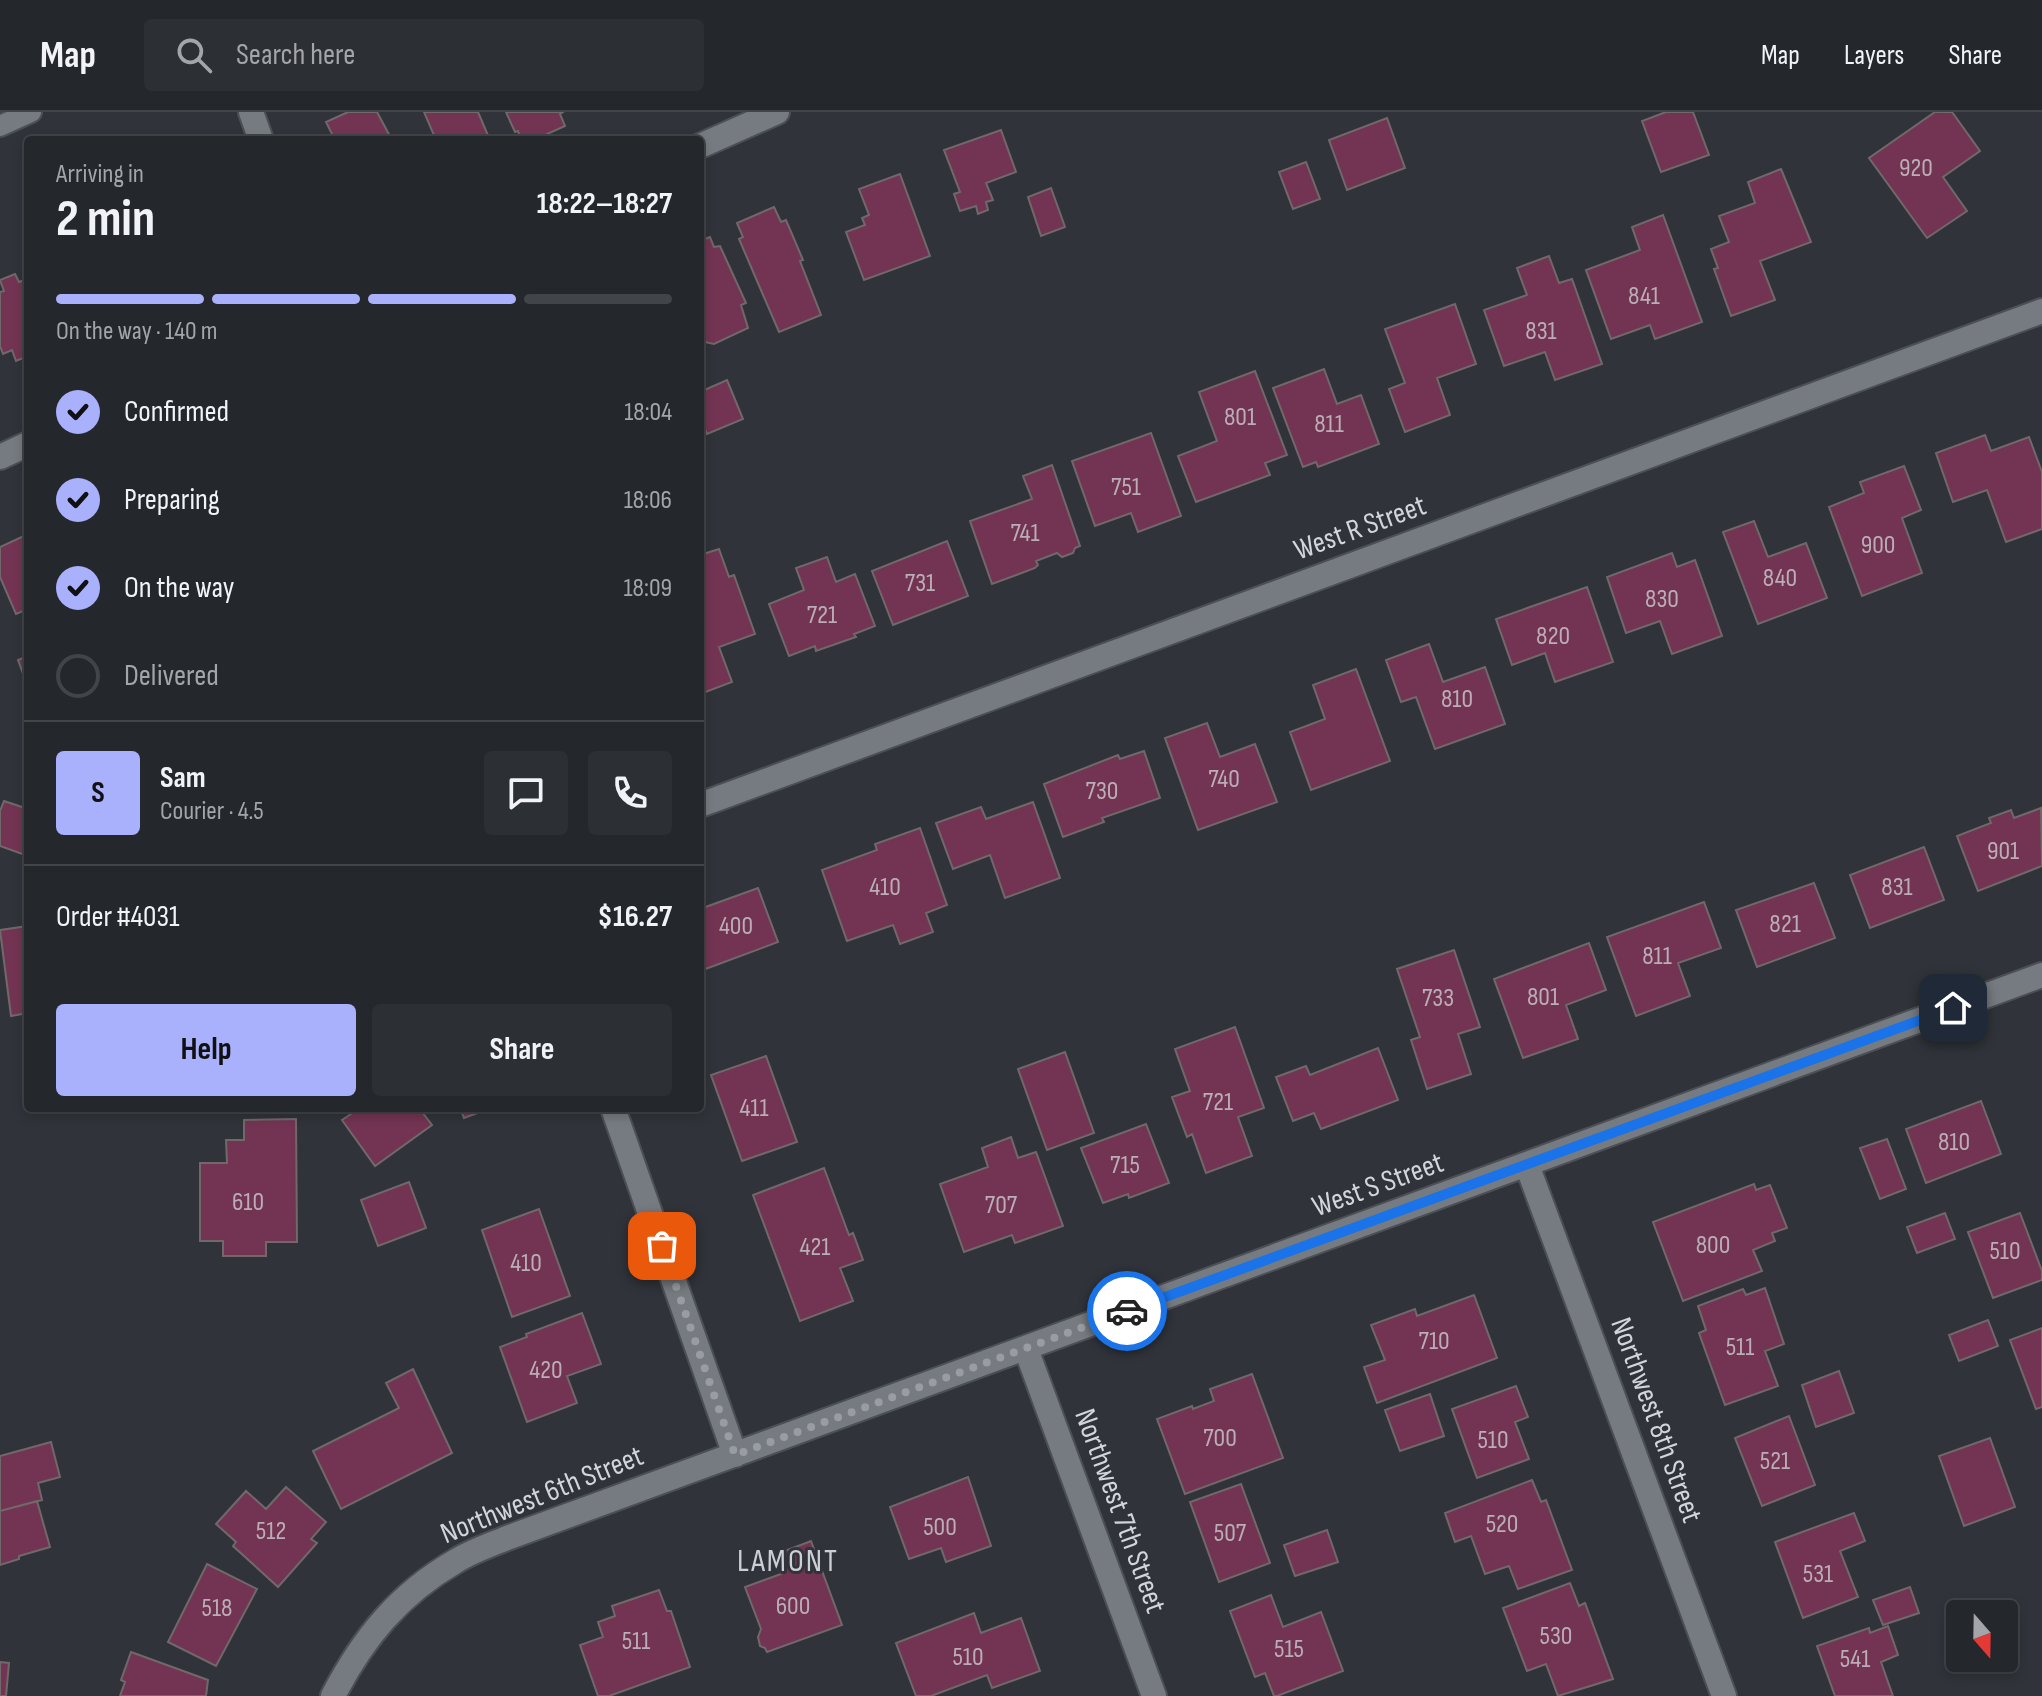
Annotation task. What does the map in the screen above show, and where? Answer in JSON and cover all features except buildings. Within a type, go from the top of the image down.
[{"type":"street","points":[[251,112],[260,136]]},
{"type":"street","points":[[704,144],[777,112]]},
{"type":"street","name":"West R Street","points":[[704,804],[2042,311]]},
{"type":"street","points":[[0,457],[24,446]]},
{"type":"street","name":"West S Street","points":[[735,1455],[2041,979]]},
{"type":"street","points":[[614,1112],[735,1455]]},
{"type":"street","name":"Northwest 8th Street","points":[[1527,1165],[1724,1696]]},
{"type":"street","name":"Northwest 7th Street","points":[[1026,1349],[1154,1696]]},
{"type":"street","name":"Northwest 6th Street","points":[[333,1696],[353,1657],[383,1618],[414,1590],[456,1560],[507,1538],[735,1455]]},
{"type":"lane","points":[[0,126],[31,112]]},
{"type":"way so far","points":[[662,1246],[735,1455],[1127,1311]]},
{"type":"district","name":"LAMONT","points":[[788,1561]]},
{"type":"route","points":[[1127,1311],[1953,1008]]}]
